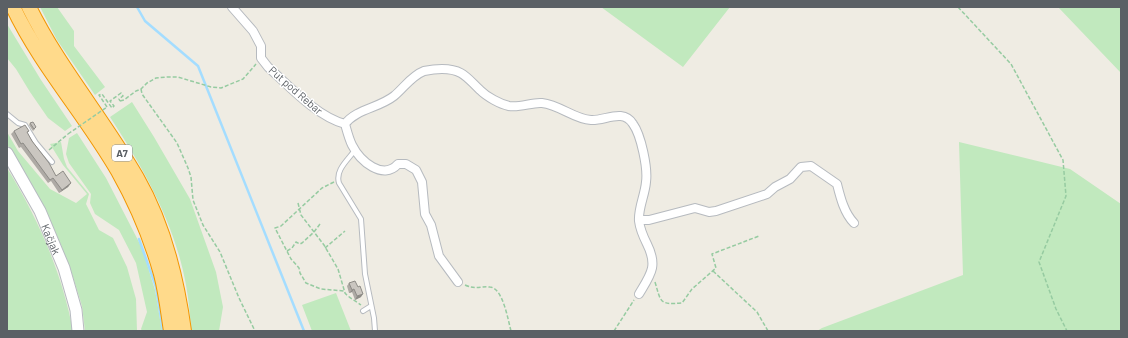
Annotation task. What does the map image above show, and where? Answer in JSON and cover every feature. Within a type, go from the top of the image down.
[{"type":"highway","name":"A7","points":[[13,7],[40,55],[118,170],[133,199],[154,250],[161,275],[171,331]]},
{"type":"highway","name":"A7","points":[[29,7],[54,51],[112,137],[138,180],[162,234],[170,260],[182,314],[184,331]]},
{"type":"highway","points":[[38,7],[50,32],[121,139],[151,191],[168,230],[179,267],[182,284],[182,314]]},
{"type":"highway","points":[[7,10],[34,58],[101,155],[120,188],[144,237],[154,250]]},
{"type":"main road","name":"Kačjak","points":[[7,153],[40,211],[64,268],[76,310],[78,331]]},
{"type":"street","name":"Put pod Rebar","points":[[232,7],[253,31],[261,46],[261,58],[268,67],[321,113],[336,122],[344,124]]},
{"type":"street","points":[[458,282],[438,256],[430,225],[425,214],[422,182],[416,170],[406,164],[398,164],[393,170],[385,172],[377,169],[360,157],[352,145],[344,124],[349,118],[383,103],[393,96],[413,77],[425,71],[443,69],[462,73],[480,91],[496,101],[510,106],[541,103],[554,106],[584,119],[592,120],[616,116],[625,117],[633,123],[639,138],[647,168],[646,183],[639,213],[639,220],[642,232],[651,251],[653,266],[648,279],[639,294]]},
{"type":"street","points":[[639,220],[649,220],[695,208],[709,212],[716,211],[767,194],[775,187],[790,179],[801,168],[811,166],[837,184],[838,192],[850,219],[854,223]]},
{"type":"lane","points":[[7,114],[18,123],[25,125],[52,162]]},
{"type":"lane","points":[[355,150],[341,168],[338,175],[338,181],[361,219],[365,274],[374,318],[375,331]]},
{"type":"lane","points":[[364,310],[371,306]]},
{"type":"path","points":[[958,7],[1011,64],[1063,160],[1066,196],[1040,262],[1056,309],[1067,331]]},
{"type":"path","points":[[45,154],[68,134],[107,107],[99,96],[102,94],[112,108],[114,106],[110,101],[121,93],[123,96],[119,99],[120,101],[141,89],[146,83],[156,78],[166,76],[178,77],[211,88],[221,88],[243,80],[261,58]]},
{"type":"path","points":[[141,89],[142,94],[177,143],[188,168],[192,184],[193,200],[203,225],[220,252],[239,298],[255,331]]},
{"type":"path","points":[[338,181],[322,188],[281,226],[275,228],[291,258],[299,268],[300,273],[306,283],[321,289],[344,291]]},
{"type":"path","points":[[298,203],[301,215],[338,269],[344,291],[347,296],[351,297],[364,310]]},
{"type":"path","points":[[287,250],[292,248],[296,242],[300,244],[314,232],[320,224]]},
{"type":"path","points":[[325,248],[345,231]]},
{"type":"path","points":[[651,270],[660,299],[667,304],[682,303],[692,289],[716,268],[712,254],[759,236]]},
{"type":"path","points":[[712,271],[757,312],[768,331]]},
{"type":"path","points":[[458,282],[477,289],[489,287],[498,290],[503,301],[511,331]]},
{"type":"path","points":[[614,331],[639,294]]},
{"type":"green space","points":[[40,7],[57,7],[74,31],[74,46],[105,87],[95,95],[57,40]]},
{"type":"green space","points":[[601,7],[730,7],[683,67]]},
{"type":"green space","points":[[1058,7],[1121,7],[1121,73]]},
{"type":"green space","points":[[7,24],[41,80],[72,126],[65,131],[48,118],[16,69],[7,58]]},
{"type":"green space","points":[[132,102],[190,199],[216,272],[223,307],[219,331],[191,331],[186,285],[174,240],[157,198],[135,157],[110,117]]},
{"type":"green space","points":[[7,132],[18,151],[50,189],[76,203],[87,194],[63,165],[50,144],[61,142],[67,167],[89,194],[86,204],[99,230],[113,238],[127,267],[136,299],[137,331],[85,331],[82,306],[61,245],[44,208],[7,144]]},
{"type":"green space","points":[[77,133],[106,178],[142,248],[155,290],[162,331],[142,331],[141,329],[147,312],[136,263],[119,230],[95,214],[90,203],[91,194],[69,163],[66,154],[69,138]]},
{"type":"green space","points":[[959,142],[1070,169],[1121,204],[1121,331],[817,331],[963,275]]},
{"type":"green space","points":[[7,168],[29,206],[48,246],[62,288],[73,331],[7,331]]},
{"type":"green space","points":[[336,293],[351,331],[312,331],[302,305]]},
{"type":"building","points":[[33,122],[36,127],[34,129],[30,123]]},
{"type":"building","points":[[25,125],[29,131],[27,132],[32,141],[49,163],[56,176],[63,171],[71,183],[62,190],[53,178],[50,180],[23,143],[21,144],[14,131]]},
{"type":"building","points":[[355,281],[358,287],[360,286],[363,294],[357,296],[354,289],[352,290],[349,283]]},
{"type":"waterway","points":[[137,7],[145,21],[198,66],[304,331]]},
{"type":"waterway","points":[[139,239],[156,287],[163,331]]}]
